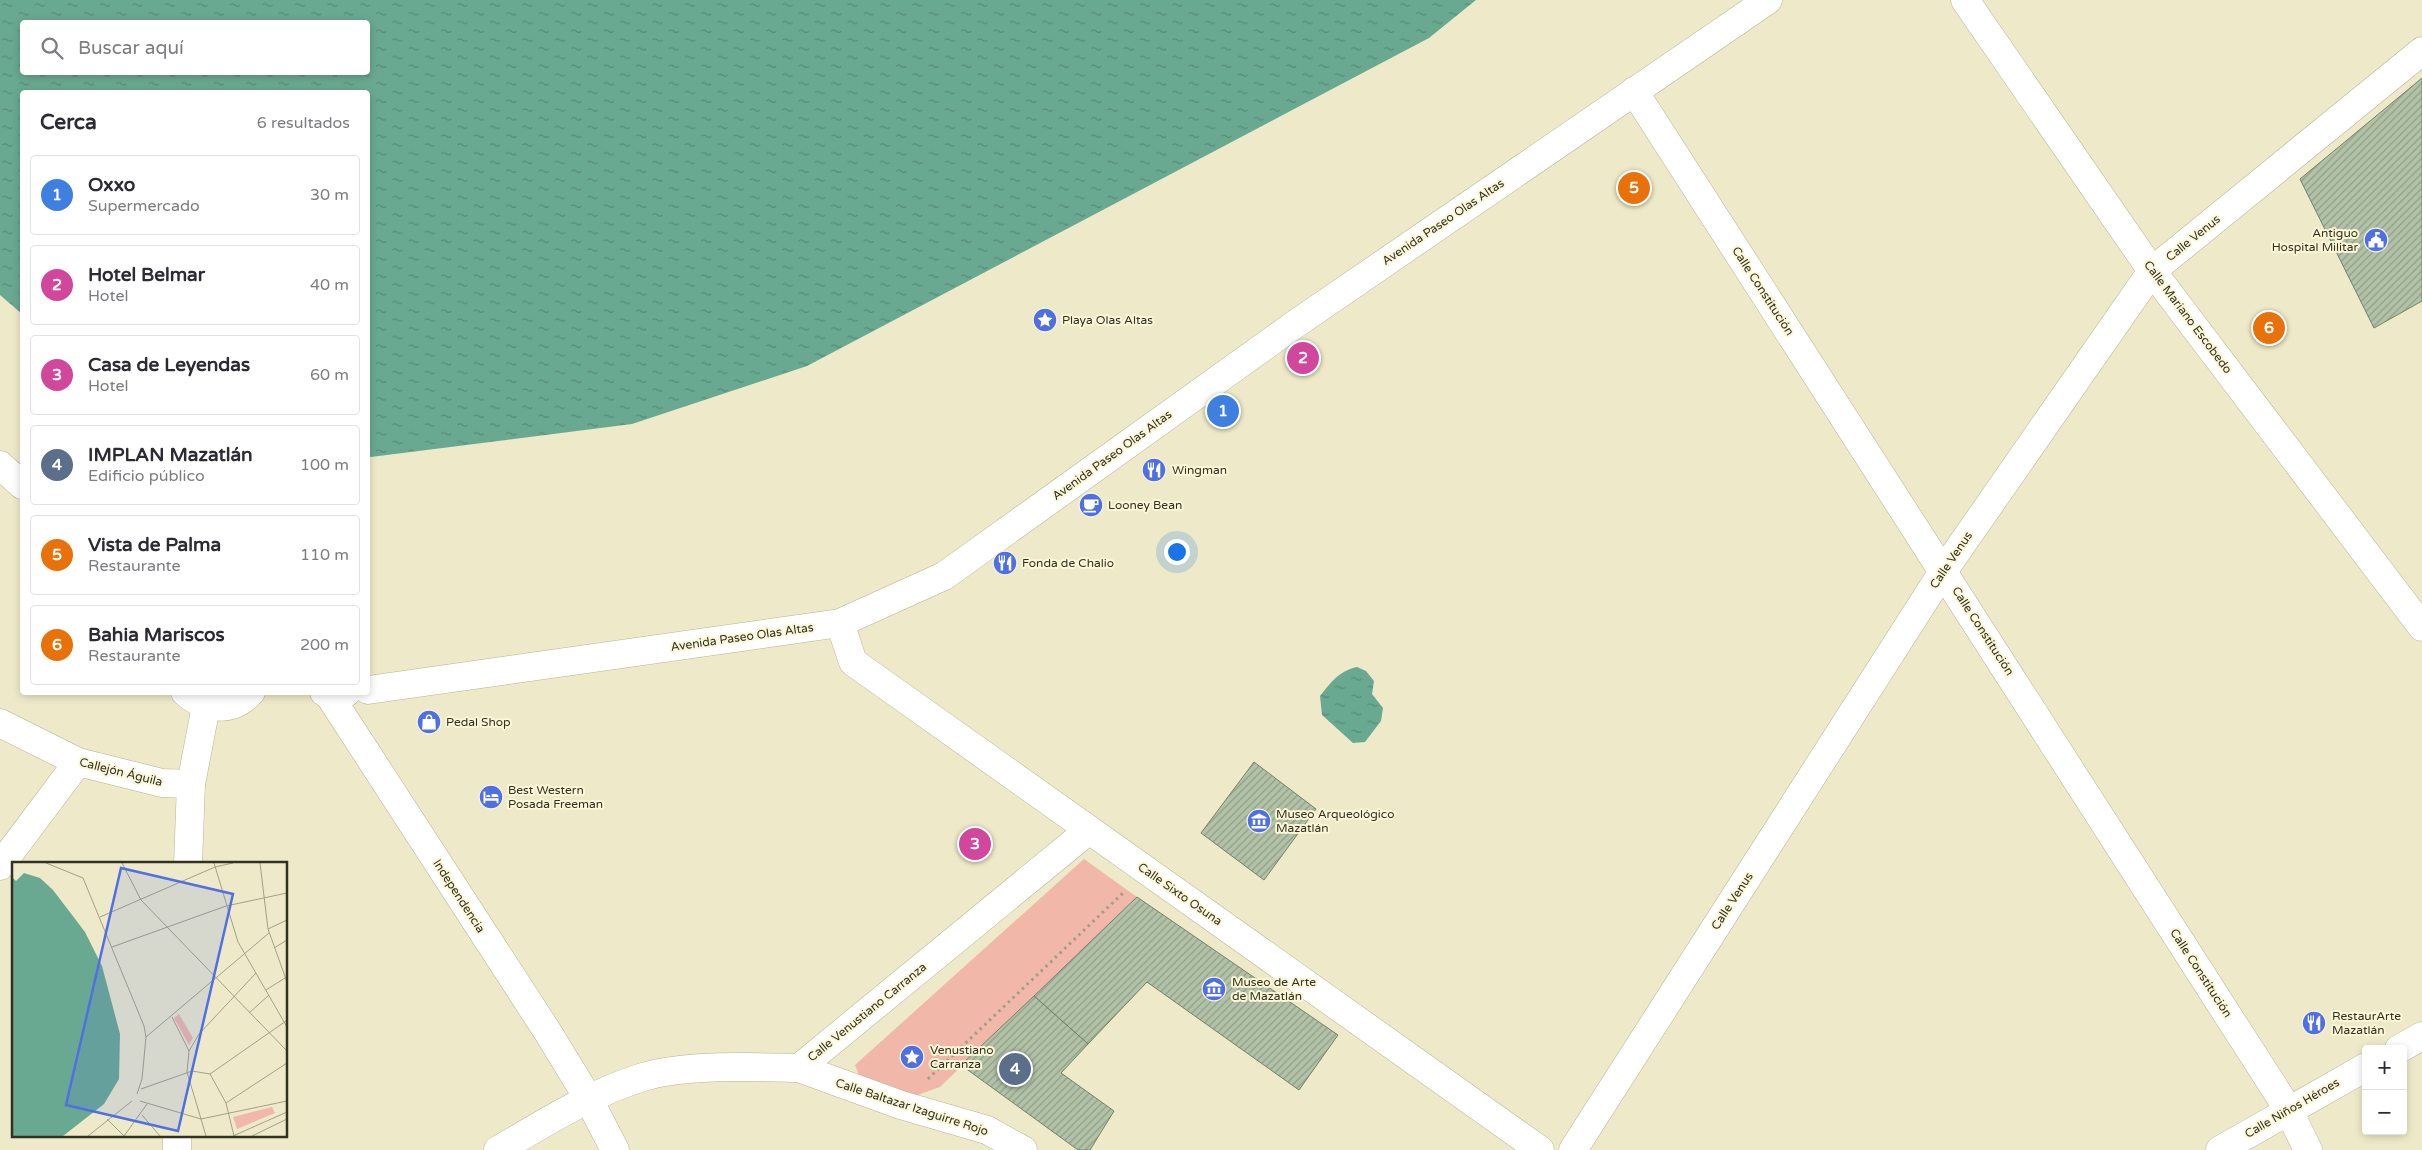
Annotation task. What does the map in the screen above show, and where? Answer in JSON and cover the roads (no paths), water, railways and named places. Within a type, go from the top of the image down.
[{"type":"street","name":"Avenida Paseo Olas Altas","points":[[370,690],[840,623],[944,576],[1302,320],[1768,0]]},
{"type":"street","name":"Calle Mariano Escobedo","points":[[1965,0],[2152,271],[2422,627]]},
{"type":"street","name":"Calle Venus","points":[[1573,1150],[1944,570],[2152,271],[2422,51]]},
{"type":"street","name":"Calle Constitución","points":[[1634,92],[1944,570],[2288,1109],[2308,1150]]},
{"type":"street","points":[[0,465],[20,483]]},
{"type":"street","name":"Calle Sixto Osuna","points":[[840,623],[853,662],[1540,1150]]},
{"type":"street","points":[[188,862],[195,699],[225,708],[244,700],[248,695]]},
{"type":"street","name":"Independencia","points":[[334,695],[588,1098],[615,1150]]},
{"type":"street","name":"Callejón Águila","points":[[0,723],[78,762],[162,783],[191,784]]},
{"type":"street","points":[[0,866],[78,762]]},
{"type":"street","name":"Calle Venustiano Carranza","points":[[498,1150],[588,1098],[645,1076],[692,1070],[747,1067],[799,1068],[1089,830]]},
{"type":"street","points":[[2406,1045],[2422,1036]]},
{"type":"street","name":"Calle Baltazar Izaguirre Rojo","points":[[799,1068],[901,1105],[987,1130],[1023,1150]]},
{"type":"street","name":"Calle Niños Héroes","points":[[2220,1150],[2288,1109],[2362,1069]]},
{"type":"water","points":[[0,0],[1476,0],[1429,38],[807,366],[632,424],[370,457],[370,90],[20,90],[20,312],[0,295]]},
{"type":"water","points":[[1357,667],[1366,671],[1374,681],[1372,694],[1383,708],[1381,721],[1365,742],[1353,743],[1322,715],[1320,696],[1340,674]]},
{"type":"place","name":"Vista de Palma","points":[[1634,188]]},
{"type":"place","name":"Antiguo Hospital Militar","points":[[2376,240]]},
{"type":"place","name":"Playa Olas Altas","points":[[1045,320]]},
{"type":"place","name":"Bahia Mariscos","points":[[2269,328]]},
{"type":"place","name":"Hotel Belmar","points":[[1303,358]]},
{"type":"place","name":"Oxxo","points":[[1223,411]]},
{"type":"place","name":"Wingman","points":[[1154,470]]},
{"type":"place","name":"Looney Bean","points":[[1091,505]]},
{"type":"place","name":"Fonda de Chalio","points":[[1005,563]]},
{"type":"place","name":"Pedal Shop","points":[[429,722]]},
{"type":"place","name":"Best Western Posada Freeman","points":[[491,797]]},
{"type":"place","name":"Museo Arqueológico Mazatlán","points":[[1259,821]]},
{"type":"place","name":"Casa de Leyendas","points":[[975,844]]},
{"type":"place","name":"Museo de Arte de Mazatlán","points":[[1214,989]]},
{"type":"place","name":"RestaurArte Mazatlán","points":[[2314,1023]]},
{"type":"place","name":"Venustiano Carranza","points":[[912,1057]]},
{"type":"place","name":"IMPLAN Mazatlán","points":[[1015,1069]]}]
